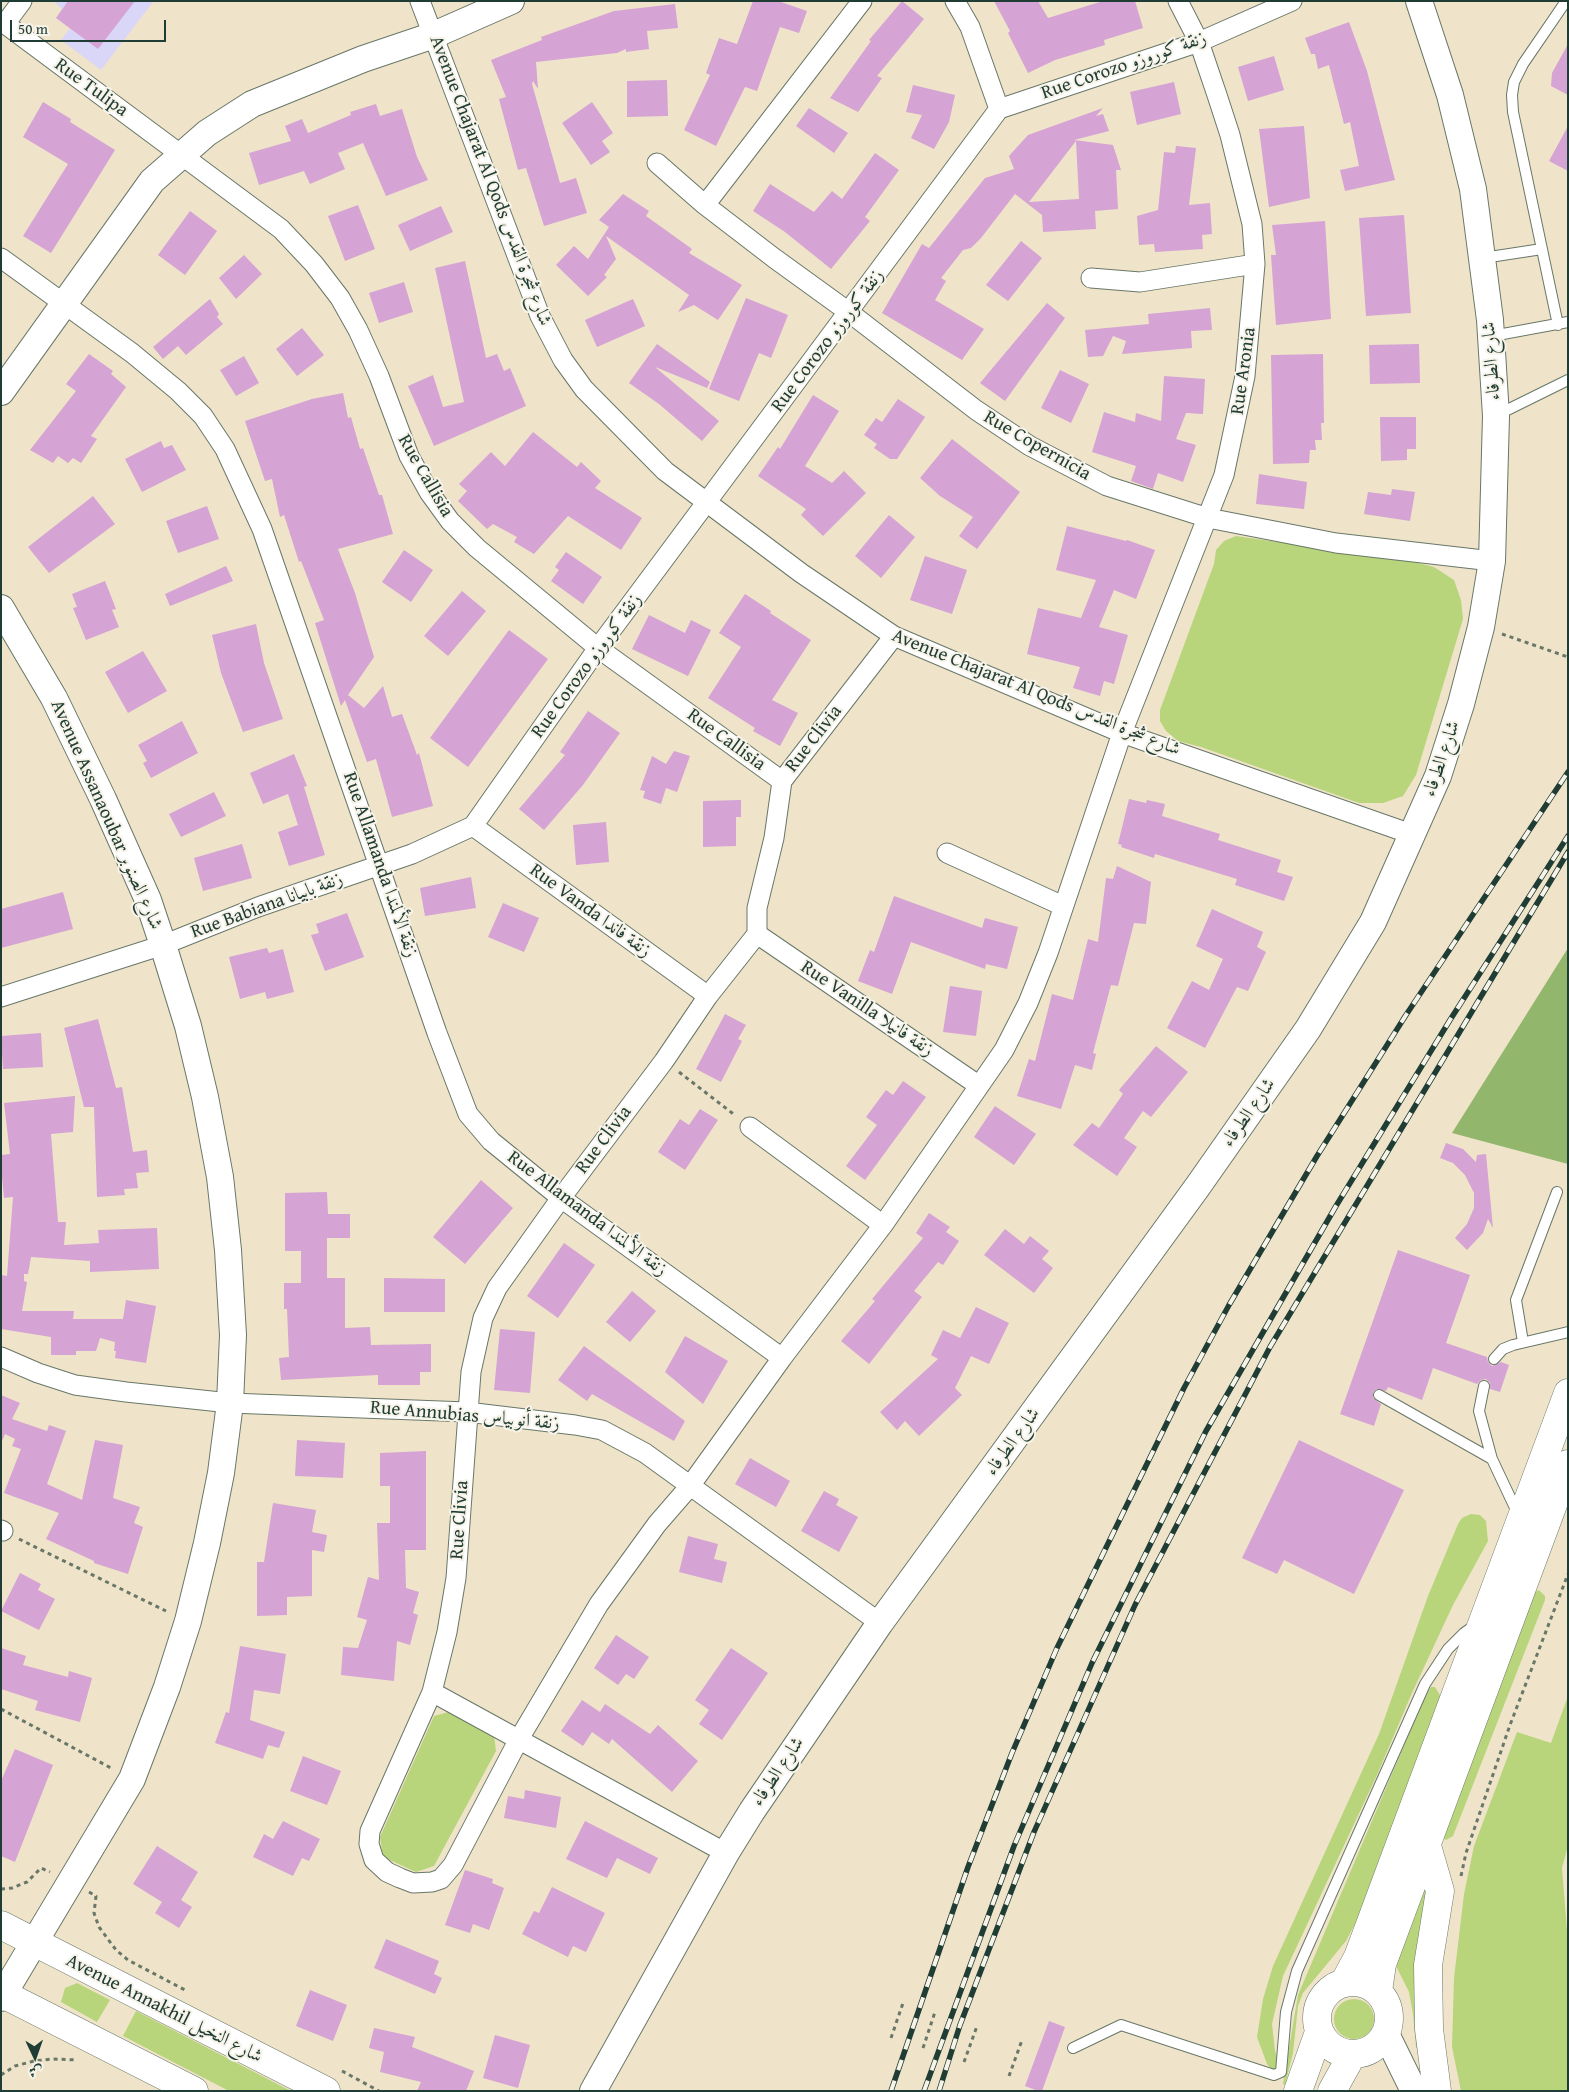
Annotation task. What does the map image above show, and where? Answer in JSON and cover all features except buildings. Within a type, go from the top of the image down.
[{"type":"main road","points":[[1344,1983],[1358,1957],[1568,1393]]},
{"type":"main road","points":[[1378,1991],[1382,1964],[1568,1464]]},
{"type":"main road","points":[[1426,1846],[1440,1891],[1439,1910],[1428,1965],[1429,2029],[1437,2091]]},
{"type":"main road","name":"Avenue Annakhil شارع النخيل","points":[[1,1926],[331,2080]]},
{"type":"main road","points":[[1298,2091],[1319,2032],[1317,2017],[1320,2002],[1334,1987],[1344,1983],[1364,1983],[1378,1991],[1387,2004],[1390,2014],[1386,2034],[1372,2049],[1352,2054],[1332,2048],[1319,2032]]},
{"type":"main road","points":[[2,1995],[194,2091]]},
{"type":"main road","points":[[1332,2091],[1352,2054]]},
{"type":"street","points":[[3,23],[22,1]]},
{"type":"street","name":"Avenue Chajarat Al Qods شارع شجرة القدس","points":[[420,1],[540,316],[563,360],[584,389],[665,471],[801,573],[894,636],[1122,733],[1414,835]]},
{"type":"street","points":[[1,392],[152,181],[206,133],[252,104],[363,58],[434,35],[511,1]]},
{"type":"street","points":[[705,205],[862,1]]},
{"type":"street","points":[[955,1],[970,27],[1000,109]]},
{"type":"street","name":"Rue Aronia","points":[[1122,733],[1224,475],[1245,376],[1255,264],[1252,224],[1228,127],[1199,42],[1178,1]]},
{"type":"street","name":"Rue Corozo زنقة كوروزو","points":[[473,826],[598,648],[850,313],[1000,109],[1199,42],[1292,1]]},
{"type":"street","name":"شارع الطرفاء","points":[[593,2091],[726,1853],[757,1803],[880,1623],[1180,1210],[1308,1029],[1373,922],[1414,835],[1438,776],[1481,627],[1492,561],[1496,416],[1491,336],[1474,189],[1462,138],[1419,1]]},
{"type":"street","name":"Rue Tulipa","points":[[3,23],[181,154]]},
{"type":"street","name":"Rue Callisia","points":[[181,154],[281,229],[314,264],[340,298],[358,330],[379,376],[409,456],[429,492],[450,520],[477,548],[598,648],[782,781]]},
{"type":"street","name":"Rue Copernicia","points":[[657,163],[705,205],[976,410],[1030,446],[1107,486],[1208,518],[1336,543],[1492,561]]},
{"type":"street","name":"Rue Allamanda زنقة الألمندا","points":[[1,258],[65,303],[178,391],[203,416],[225,449],[262,529],[380,864],[437,1033],[468,1114],[491,1141],[560,1198],[782,1358]]},
{"type":"street","points":[[1091,278],[1140,282],[1255,264]]},
{"type":"street","name":"Avenue Assanaoubar شارع الصنوبر","points":[[1,608],[54,698],[103,799],[148,900],[163,945],[188,1026],[205,1097],[220,1177],[228,1250],[233,1335],[230,1403],[221,1473],[208,1544],[188,1621],[154,1722],[132,1779],[2,1995]]},
{"type":"street","name":"Rue Clivia","points":[[894,636],[782,781],[774,838],[757,908],[757,934],[708,996],[664,1061],[560,1198],[497,1288],[483,1318],[471,1372],[456,1578],[447,1632],[432,1692],[370,1831],[369,1844],[374,1860],[387,1872],[413,1883],[441,1879],[447,1872],[459,1855],[519,1739],[599,1604],[657,1524],[690,1486],[782,1358],[883,1225],[1004,1050],[1028,1004],[1122,733]]},
{"type":"street","name":"Rue Babiana زنقة بابيانا","points":[[1,997],[163,945],[258,907],[419,852],[473,826]]},
{"type":"street","name":"Rue Vanda زنقة فاندا","points":[[473,826],[708,996]]},
{"type":"street","points":[[946,853],[1063,906]]},
{"type":"street","name":"Rue Vanilla زنقة فانيلا","points":[[757,934],[978,1085]]},
{"type":"street","points":[[750,1127],[883,1225]]},
{"type":"street","name":"Rue Annubias زنقة أنوبياس","points":[[1,1357],[38,1373],[76,1385],[230,1403],[467,1412],[575,1424],[602,1430],[645,1453],[880,1623]]},
{"type":"street","points":[[432,1692],[726,1853]]},
{"type":"street","points":[[1386,2034],[1414,2091]]},
{"type":"lane","points":[[1491,336],[1563,323],[1542,249],[1513,112],[1512,95],[1514,82],[1523,64],[1566,1]]},
{"type":"lane","points":[[1482,258],[1542,249]]},
{"type":"lane","points":[[1496,416],[1568,380]]},
{"type":"lane","points":[[1523,1342],[1516,1300],[1557,1192]]},
{"type":"lane","points":[[1494,1359],[1502,1349],[1523,1342],[1568,1332]]},
{"type":"lane","points":[[1484,1386],[1479,1411],[1492,1459],[1513,1499],[1520,1521]]},
{"type":"lane","points":[[1379,1394],[1492,1459]]},
{"type":"lane","points":[[1073,2048],[1121,2026],[1274,2075],[1281,2072],[1286,2012],[1297,1971],[1412,1710],[1425,1684],[1448,1649],[1464,1633],[1484,1621]]},
{"type":"path","points":[[1481,627],[1568,657]]},
{"type":"path","points":[[664,1061],[750,1127]]},
{"type":"path","points":[[2,1531],[188,1621]]},
{"type":"path","points":[[1460,1882],[1466,1853],[1510,1725],[1568,1574]]},
{"type":"path","points":[[1,1710],[132,1779]]},
{"type":"path","points":[[1,1889],[12,1888],[27,1882],[41,1868],[96,1896],[94,1913],[99,1927],[116,1950],[128,1960],[190,1992]]},
{"type":"path","points":[[891,2038],[903,2003]]},
{"type":"path","points":[[923,2048],[935,2012]]},
{"type":"path","points":[[964,2062],[977,2026]]},
{"type":"path","points":[[1010,2076],[1022,2040]]},
{"type":"path","points":[[1,2075],[15,2066],[34,2061],[53,2059],[80,2060]]},
{"type":"path","points":[[331,2080],[379,2091]]},
{"type":"shaded area","points":[[56,1],[153,2],[101,70],[61,40],[70,28],[56,18],[62,9],[55,3]]},
{"type":"green space","points":[[1236,536],[1414,562],[1434,567],[1454,580],[1461,600],[1463,619],[1416,775],[1403,796],[1383,803],[1359,803],[1201,747],[1178,741],[1166,731],[1160,721],[1160,710],[1214,564],[1216,550],[1224,541]]},
{"type":"green space","points":[[1568,948],[1568,1164],[1452,1133]]},
{"type":"green space","points":[[1471,1514],[1480,1515],[1486,1521],[1488,1541],[1453,1605],[1412,1693],[1377,1775],[1283,1976],[1272,2024],[1275,2051],[1280,2065],[1276,2070],[1272,2070],[1267,2064],[1257,2037],[1263,1999],[1273,1966],[1379,1734],[1428,1596],[1458,1524],[1462,1518]]},
{"type":"green space","points":[[1539,1590],[1545,1596],[1545,1600],[1453,1836],[1446,1840],[1443,1838],[1535,1592]]},
{"type":"green space","points":[[1431,1687],[1435,1687],[1441,1697],[1436,1724],[1356,1922],[1346,1941],[1303,1993],[1298,2006],[1293,2053],[1285,2085],[1283,2084],[1298,1995],[1425,1696]]},
{"type":"green space","points":[[1568,1696],[1568,1846],[1562,1868],[1568,1943],[1568,2091],[1461,2091],[1452,2047],[1454,1978],[1464,1894],[1474,1846],[1517,1732],[1551,1743]]},
{"type":"green space","points":[[452,1711],[494,1735],[496,1751],[434,1866],[416,1872],[383,1857],[380,1837],[434,1716]]},
{"type":"green space","points":[[1428,1886],[1425,2063],[1416,2047],[1409,1992],[1396,1966],[1424,1888]]},
{"type":"green space","points":[[77,1983],[110,2000],[97,2022],[61,2002],[65,1988]]},
{"type":"green space","points":[[1358,1999],[1365,2002],[1371,2008],[1374,2019],[1373,2027],[1365,2036],[1358,2039],[1350,2039],[1343,2036],[1335,2027],[1334,2015],[1337,2008],[1346,2000]]},
{"type":"green space","points":[[136,2011],[291,2091],[229,2091],[123,2036]]},
{"type":"railway","points":[[891,2091],[968,1867],[1012,1753],[1057,1648],[1184,1388],[1229,1305],[1317,1156],[1406,1015],[1568,772]]},
{"type":"railway","points":[[924,2091],[1014,1846],[1092,1663],[1206,1431],[1336,1206],[1450,1020],[1568,836]]},
{"type":"railway","points":[[939,2091],[960,2025],[1034,1832],[1135,1605],[1270,1347],[1568,852]]}]
